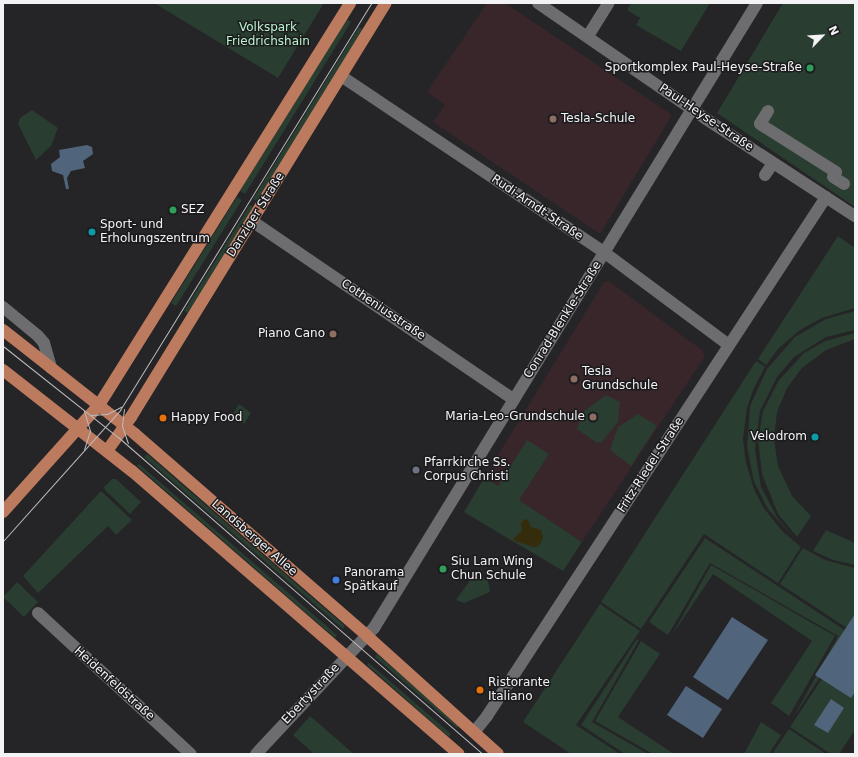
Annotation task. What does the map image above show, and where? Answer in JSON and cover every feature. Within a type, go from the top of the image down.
[{"type":"main road","points":[[3,512],[99,406],[350,3]]},
{"type":"main road","name":"Danziger Straße","points":[[107,451],[126,426],[386,3]]},
{"type":"main road","name":"Landsberger Allee","points":[[3,330],[126,426],[368,636],[475,731],[498,754]]},
{"type":"main road","points":[[3,370],[78,430],[107,451],[459,754]]},
{"type":"street","name":"Paul-Heyse-Straße","points":[[538,3],[588,36],[691,109],[855,216]]},
{"type":"street","points":[[588,36],[609,3]]},
{"type":"street","name":"Conrad-Blenkle-Straße","points":[[368,636],[398,590],[757,3]]},
{"type":"street","name":"Rudi-Arndt-Straße","points":[[340,76],[605,253],[729,345]]},
{"type":"street","points":[[768,110],[760,124],[835,174],[844,184]]},
{"type":"street","points":[[764,175],[773,163]]},
{"type":"street","name":"Fritz-Riedel-Straße","points":[[475,731],[487,716],[826,197]]},
{"type":"street","name":"Cotheniusstraße","points":[[252,221],[514,400]]},
{"type":"street","points":[[3,307],[38,336],[44,343],[51,368]]},
{"type":"street","name":"Heidenfeldstraße","points":[[38,613],[191,754]]},
{"type":"street","name":"Ebertystraße","points":[[256,754],[368,636]]},
{"type":"shaded area","name":"Tesla-Schule","points":[[487,3],[505,3],[672,115],[600,234],[433,122],[445,105],[427,92]]},
{"type":"shaded area","name":"Maria-Leo-Grundschule","points":[[609,281],[703,351],[705,356],[582,542],[484,478],[604,282]]},
{"type":"green space","name":"Volkspark Friedrichshain","points":[[154,3],[324,3],[278,78]]},
{"type":"green space","points":[[631,3],[710,3],[681,51],[636,25],[640,18],[627,10]]},
{"type":"green space","points":[[783,3],[855,3],[855,207],[717,113]]},
{"type":"green space","points":[[346,19],[351,22],[245,194],[240,191]]},
{"type":"green space","points":[[359,27],[364,30],[258,202],[253,199]]},
{"type":"green space","points":[[32,110],[58,128],[51,146],[36,160],[18,124],[20,118]]},
{"type":"green space","points":[[237,197],[242,200],[176,306],[171,303]]},
{"type":"green space","points":[[250,205],[255,208],[189,314],[184,311]]},
{"type":"green space","points":[[838,236],[855,248],[855,308],[822,318],[800,330],[778,349],[766,365],[758,359]]},
{"type":"green space","points":[[855,311],[855,330],[826,337],[794,357],[777,377],[760,411],[755,450],[761,487],[777,517],[795,539],[768,509],[754,482],[747,447],[750,406],[767,369],[795,337],[826,319]]},
{"type":"green space","points":[[855,333],[855,339],[826,350],[802,368],[787,388],[777,412],[774,439],[778,466],[792,496],[811,516],[797,537],[778,514],[762,474],[758,440],[763,411],[779,380],[804,353],[825,341]]},
{"type":"green space","points":[[756,361],[765,367],[753,390],[747,408],[743,439],[746,463],[754,489],[763,507],[782,531],[801,547],[778,583],[704,534],[641,629],[601,602]]},
{"type":"green space","points":[[606,395],[620,402],[618,422],[602,442],[597,443],[577,429],[582,413]]},
{"type":"green space","points":[[239,404],[251,413],[244,424],[232,415]]},
{"type":"green space","points":[[638,414],[657,426],[631,466],[610,450],[618,427]]},
{"type":"green space","points":[[527,440],[549,454],[519,500],[582,542],[563,571],[464,512],[484,478],[498,486]]},
{"type":"green space","points":[[147,454],[345,626],[343,629],[144,457]]},
{"type":"green space","points":[[139,464],[337,635],[335,638],[137,466]]},
{"type":"green space","points":[[112,479],[116,479],[141,502],[130,514],[105,490],[104,487]]},
{"type":"green space","points":[[101,491],[132,520],[116,535],[108,526],[38,593],[23,576]]},
{"type":"green space","points":[[826,530],[855,543],[855,565],[833,560],[813,551]]},
{"type":"green space","points":[[705,538],[849,633],[793,718],[838,636],[710,563],[668,635],[649,622]]},
{"type":"green space","points":[[803,548],[825,560],[855,568],[855,730],[839,754],[831,754],[790,727],[853,632],[780,584]]},
{"type":"green space","points":[[711,565],[835,636],[789,716],[771,703],[812,641],[713,574],[671,637]]},
{"type":"green space","points":[[481,578],[488,581],[490,592],[464,603],[456,600],[471,579]]},
{"type":"green space","points":[[17,582],[38,602],[24,617],[3,597]]},
{"type":"green space","points":[[600,604],[640,631],[576,725],[620,754],[571,754],[523,722]]},
{"type":"green space","points":[[637,639],[639,640],[592,722],[648,754],[625,754],[581,725]]},
{"type":"green space","points":[[641,641],[660,654],[618,717],[674,754],[653,754],[595,721]]},
{"type":"green space","points":[[377,654],[459,726],[457,728],[375,657]]},
{"type":"green space","points":[[369,663],[451,734],[449,737],[367,665]]},
{"type":"green space","points":[[310,716],[354,754],[314,754],[293,735]]},
{"type":"green space","points":[[761,722],[781,735],[769,754],[744,754]]},
{"type":"green space","points":[[789,729],[826,754],[772,754]]},
{"type":"sand","points":[[525,519],[528,520],[531,527],[541,530],[543,538],[539,546],[533,547],[515,541],[514,538],[522,531],[521,523]]},
{"type":"water","points":[[87,145],[92,147],[93,154],[83,161],[85,168],[71,171],[67,178],[69,189],[66,189],[63,175],[52,171],[51,164],[60,157],[59,150]]},
{"type":"water","points":[[855,614],[855,692],[851,698],[815,675]]},
{"type":"water","points":[[732,617],[768,640],[728,700],[693,677]]},
{"type":"water","points":[[686,686],[722,709],[703,738],[667,715]]},
{"type":"water","points":[[831,699],[844,708],[828,733],[814,725]]},
{"type":"tram line","points":[[3,541],[120,410],[371,3]]},
{"type":"tram line","points":[[3,346],[118,437],[483,754]]},
{"type":"tram line","points":[[91,415],[107,414],[121,407]]},
{"type":"tram line","points":[[124,409],[122,426],[128,443]]},
{"type":"tram line","points":[[84,411],[90,431],[84,449]]},
{"type":"place","name":"Sportkomplex Paul-Heyse-Straße","points":[[810,68]]},
{"type":"place","name":"Tesla-Schule","points":[[553,119]]},
{"type":"place","name":"SEZ","points":[[173,210]]},
{"type":"place","name":"Sport- und Erholungszentrum","points":[[92,232]]},
{"type":"place","name":"Piano Cano","points":[[333,334]]},
{"type":"place","name":"Tesla Grundschule","points":[[574,379]]},
{"type":"place","name":"Maria-Leo-Grundschule","points":[[593,417]]},
{"type":"place","name":"Happy Food","points":[[163,418]]},
{"type":"place","name":"Velodrom","points":[[815,437]]},
{"type":"place","name":"Pfarrkirche Ss. Corpus Christi","points":[[416,470]]},
{"type":"place","name":"Siu Lam Wing Chun Schule","points":[[443,569]]},
{"type":"place","name":"Panorama Spätkauf","points":[[336,580]]},
{"type":"place","name":"Ristorante Italiano","points":[[480,690]]}]
